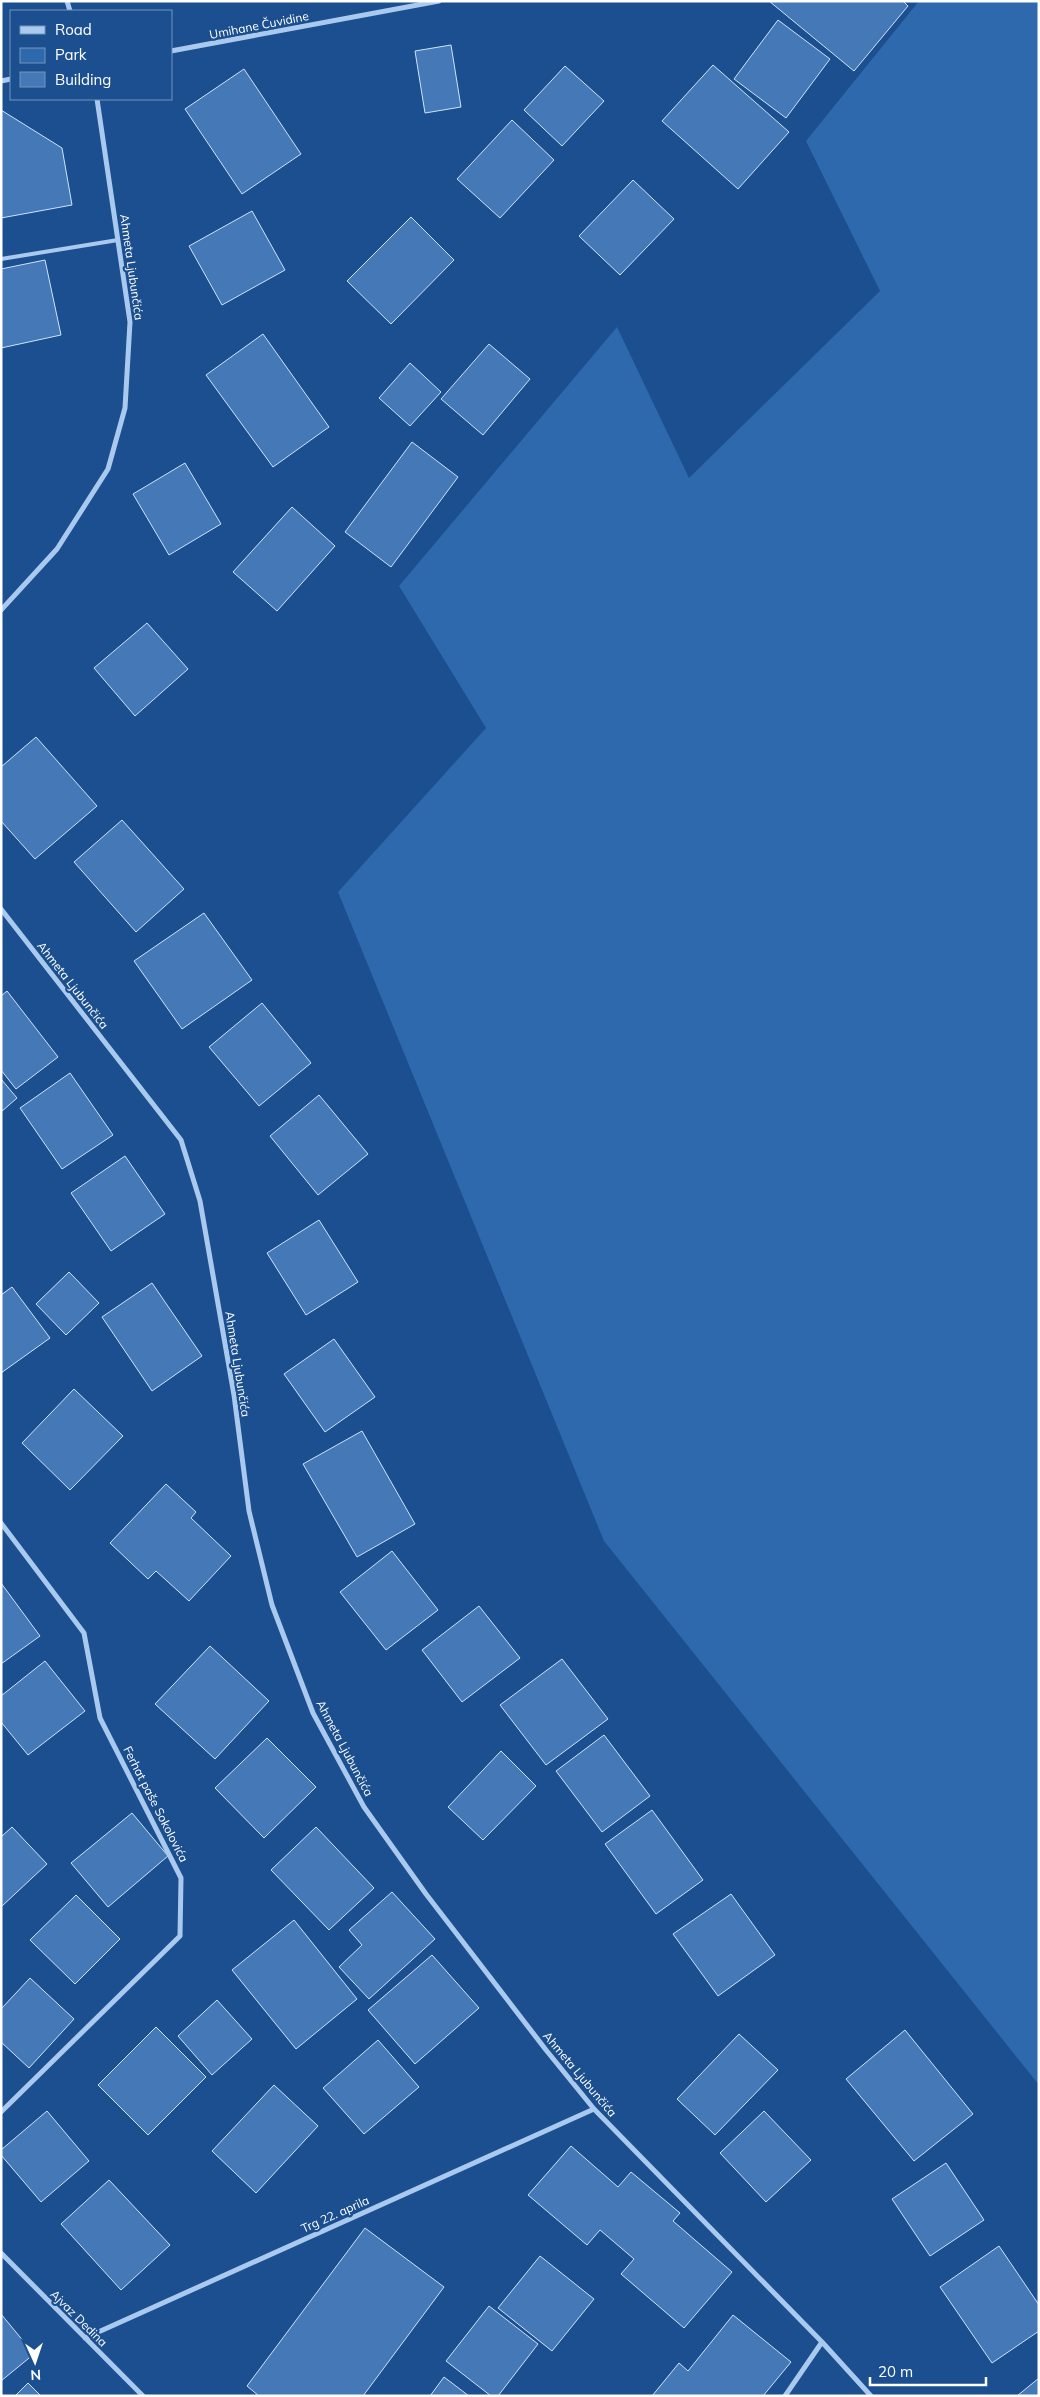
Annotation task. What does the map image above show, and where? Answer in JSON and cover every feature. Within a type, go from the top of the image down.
[{"type":"street","name":"Umihane Čuvidine","points":[[172,51],[439,1]]},
{"type":"street","name":"Ahmeta Ljubunčića","points":[[1,610],[57,549],[108,469],[125,408],[130,322],[97,100]]},
{"type":"street","name":"Ahmeta Ljubunčića","points":[[1,909],[181,1140],[200,1201],[234,1395],[249,1511],[272,1605],[313,1713],[364,1806],[438,1910],[594,2109],[822,2342],[871,2396]]},
{"type":"street","name":"Ferhat paše Sokolovića","points":[[1,1523],[84,1633],[100,1718],[182,1878],[180,1936],[1,2112]]},
{"type":"street","name":"Trg 22. aprila","points":[[84,2338],[594,2109]]},
{"type":"street","name":"Ajvaz Dedina","points":[[1,2252],[143,2396]]},
{"type":"street","points":[[785,2396],[822,2342]]},
{"type":"lane","points":[[1,259],[118,240]]},
{"type":"green space","points":[[919,1],[1039,1],[1039,2085],[604,1541],[338,892],[486,728],[399,586],[617,327],[689,478],[880,291],[806,141]]},
{"type":"building","points":[[769,1],[903,1],[908,6],[854,71]]},
{"type":"building","points":[[778,20],[830,59],[786,118],[734,79]]},
{"type":"building","points":[[451,45],[461,107],[425,113],[415,51]]},
{"type":"building","points":[[713,65],[789,132],[738,189],[662,121]]},
{"type":"building","points":[[565,66],[604,101],[562,146],[524,110]]},
{"type":"building","points":[[244,69],[301,154],[242,194],[185,109]]},
{"type":"building","points":[[1,110],[62,148],[72,205],[1,218]]},
{"type":"building","points":[[512,120],[554,160],[500,218],[457,179]]},
{"type":"building","points":[[633,180],[674,219],[620,275],[579,236]]},
{"type":"building","points":[[252,211],[285,270],[222,305],[189,246]]},
{"type":"building","points":[[411,217],[454,260],[391,324],[347,281]]},
{"type":"building","points":[[45,260],[61,335],[1,348],[1,269]]},
{"type":"building","points":[[263,334],[329,427],[273,467],[206,375]]},
{"type":"building","points":[[489,344],[530,379],[483,435],[441,399]]},
{"type":"building","points":[[410,363],[441,392],[410,426],[379,398]]},
{"type":"building","points":[[412,442],[458,477],[391,567],[345,532]]},
{"type":"building","points":[[185,463],[221,524],[169,555],[133,494]]},
{"type":"building","points":[[292,507],[335,546],[277,611],[233,572]]},
{"type":"building","points":[[147,623],[188,669],[135,716],[94,668]]},
{"type":"building","points":[[36,737],[97,806],[35,859],[1,821],[1,767]]},
{"type":"building","points":[[122,820],[184,889],[136,932],[74,862]]},
{"type":"building","points":[[204,913],[252,980],[182,1029],[134,961]]},
{"type":"building","points":[[7,991],[58,1057],[16,1089],[1,1070],[1,996]]},
{"type":"building","points":[[262,1003],[311,1063],[259,1106],[209,1047]]},
{"type":"building","points":[[70,1073],[113,1135],[62,1169],[20,1108]]},
{"type":"building","points":[[1,1079],[17,1098],[1,1112]]},
{"type":"building","points":[[319,1095],[368,1154],[318,1195],[270,1136]]},
{"type":"building","points":[[125,1156],[165,1214],[111,1251],[71,1193]]},
{"type":"building","points":[[319,1220],[358,1282],[306,1315],[267,1253]]},
{"type":"building","points":[[69,1272],[99,1303],[66,1335],[36,1304]]},
{"type":"building","points":[[152,1283],[202,1356],[152,1391],[102,1317]]},
{"type":"building","points":[[12,1287],[50,1338],[1,1373],[1,1295]]},
{"type":"building","points":[[334,1339],[375,1397],[325,1432],[284,1374]]},
{"type":"building","points":[[74,1389],[123,1436],[70,1490],[22,1443]]},
{"type":"building","points":[[362,1431],[415,1524],[357,1557],[303,1464]]},
{"type":"building","points":[[166,1484],[196,1512],[191,1518],[231,1556],[189,1601],[156,1571],[148,1579],[110,1543]]},
{"type":"building","points":[[392,1551],[438,1610],[386,1650],[340,1592]]},
{"type":"building","points":[[1,1583],[40,1636],[1,1664]]},
{"type":"building","points":[[479,1606],[520,1658],[462,1702],[422,1650]]},
{"type":"building","points":[[210,1646],[269,1701],[215,1759],[155,1704]]},
{"type":"building","points":[[562,1659],[608,1719],[546,1765],[500,1705]]},
{"type":"building","points":[[45,1661],[85,1711],[28,1755],[1,1722],[1,1696]]},
{"type":"building","points":[[604,1735],[650,1796],[602,1832],[556,1771]]},
{"type":"building","points":[[267,1738],[316,1787],[264,1838],[215,1788]]},
{"type":"building","points":[[501,1751],[536,1786],[483,1840],[448,1807]]},
{"type":"building","points":[[652,1810],[703,1880],[656,1914],[605,1844]]},
{"type":"building","points":[[132,1813],[168,1856],[108,1907],[71,1863]]},
{"type":"building","points":[[12,1827],[47,1864],[1,1907],[1,1837]]},
{"type":"building","points":[[316,1827],[374,1888],[329,1930],[271,1870]]},
{"type":"building","points":[[392,1892],[435,1939],[369,1999],[339,1967],[362,1945],[349,1930]]},
{"type":"building","points":[[731,1894],[775,1955],[718,1996],[673,1934]]},
{"type":"building","points":[[76,1895],[120,1939],[75,1984],[30,1940]]},
{"type":"building","points":[[294,1920],[357,1999],[296,2049],[232,1970]]},
{"type":"building","points":[[432,1955],[479,2008],[415,2064],[368,2010]]},
{"type":"building","points":[[30,1978],[74,2019],[29,2068],[1,2042],[1,2009]]},
{"type":"building","points":[[217,2000],[252,2039],[212,2075],[178,2036]]},
{"type":"building","points":[[156,2027],[206,2077],[148,2135],[98,2085]]},
{"type":"building","points":[[905,2030],[973,2114],[914,2161],[846,2079]]},
{"type":"building","points":[[739,2034],[778,2070],[715,2135],[677,2099]]},
{"type":"building","points":[[378,2040],[419,2087],[364,2134],[323,2088]]},
{"type":"building","points":[[274,2085],[318,2126],[256,2193],[212,2151]]},
{"type":"building","points":[[47,2111],[89,2161],[41,2202],[1,2155],[1,2150]]},
{"type":"building","points":[[764,2111],[811,2160],[766,2202],[720,2153]]},
{"type":"building","points":[[571,2146],[618,2187],[631,2172],[680,2213],[673,2221],[732,2272],[684,2328],[621,2274],[634,2259],[600,2230],[587,2245],[528,2195]]},
{"type":"building","points":[[946,2163],[984,2220],[930,2256],[892,2199]]},
{"type":"building","points":[[109,2180],[170,2245],[121,2290],[61,2224]]},
{"type":"building","points":[[365,2228],[444,2287],[363,2396],[259,2396],[247,2386]]},
{"type":"building","points":[[999,2246],[1039,2305],[1039,2331],[992,2363],[940,2287]]},
{"type":"building","points":[[540,2256],[594,2299],[552,2351],[498,2308]]},
{"type":"building","points":[[489,2306],[538,2344],[498,2396],[491,2396],[446,2361]]},
{"type":"building","points":[[1,2314],[34,2354],[1,2381]]},
{"type":"building","points":[[733,2315],[791,2362],[763,2396],[652,2396],[679,2363],[688,2371]]},
{"type":"building","points":[[444,2377],[469,2396],[430,2396]]},
{"type":"building","points":[[1039,2378],[1039,2396],[1017,2396]]},
{"type":"building","points":[[28,2383],[41,2396],[15,2396]]}]
